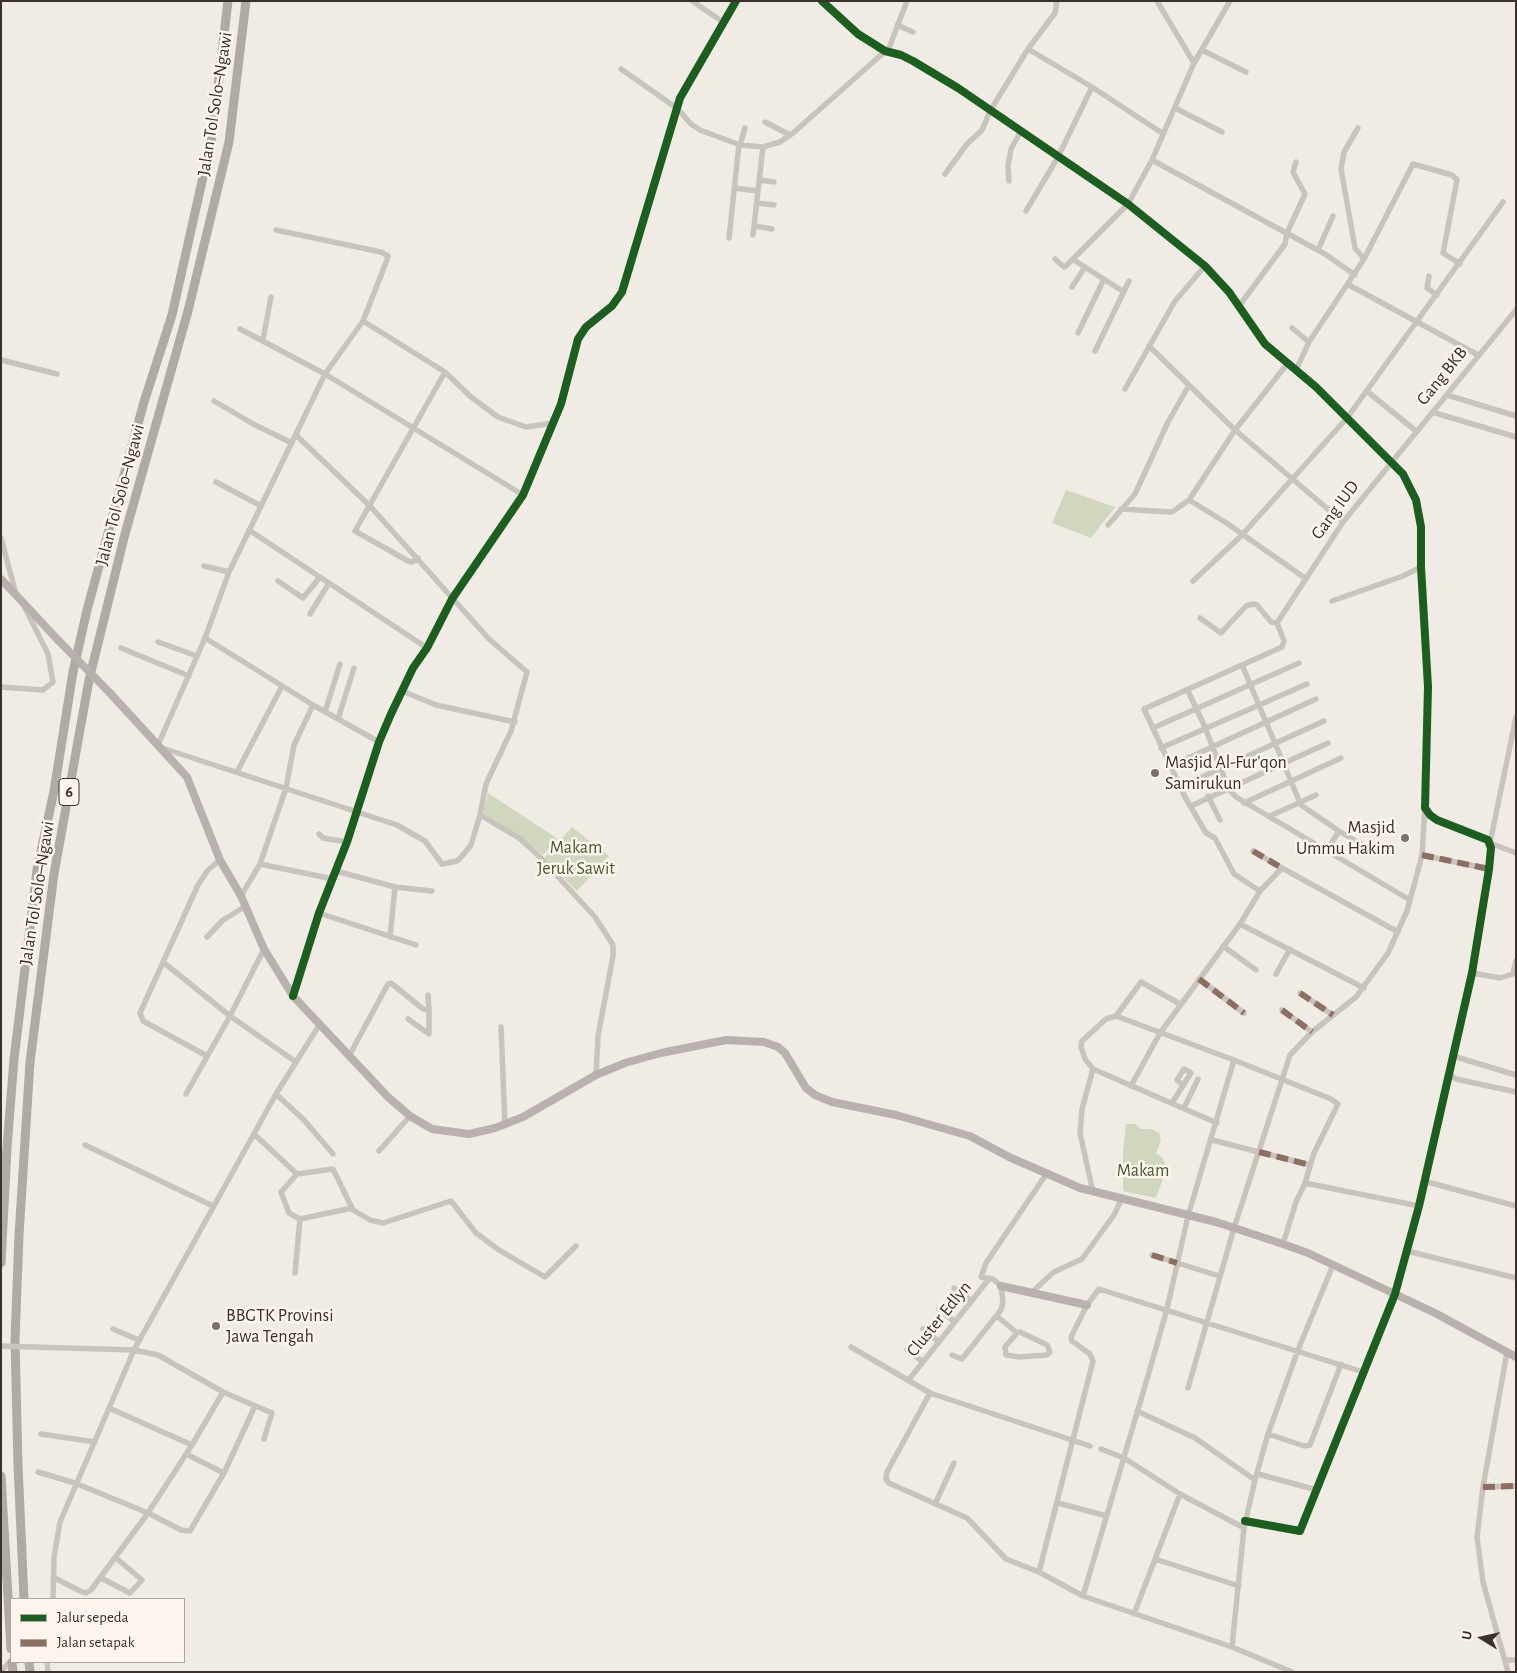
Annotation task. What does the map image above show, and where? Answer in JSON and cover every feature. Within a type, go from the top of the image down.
[{"type":"highway","name":"Jalan Tol Solo–Ngawi","points":[[1,1263],[14,1059],[37,870],[54,791],[73,672],[87,610],[142,411],[172,315],[212,137],[228,1]]},
{"type":"highway","name":"Jalan Tol Solo–Ngawi","points":[[24,1598],[18,1465],[16,1349],[18,1254],[30,1062],[52,884],[89,680],[125,534],[188,311],[229,142],[246,1]]},
{"type":"highway","points":[[1,1476],[10,1632]]},
{"type":"main road","points":[[1,579],[181,769],[192,786],[220,860],[246,906],[264,949],[293,996],[388,1097],[410,1116],[432,1129],[469,1134],[505,1125],[523,1117],[596,1075],[625,1063],[661,1053],[726,1040],[764,1042],[785,1053],[809,1091],[832,1102],[896,1115],[970,1136],[1009,1158],[1093,1192],[1234,1228],[1283,1244],[1395,1294],[1516,1357]]},
{"type":"main road","points":[[1001,1286],[1087,1305]]},
{"type":"street","points":[[293,996],[319,914],[347,842],[379,742],[413,668],[427,648],[452,599],[523,495],[566,388],[578,339],[586,327],[612,306],[625,286],[673,118],[685,87],[736,1]]},
{"type":"street","points":[[822,1],[850,29],[885,51],[912,60],[1128,204],[1205,266],[1239,306],[1265,344],[1347,418],[1403,474],[1416,500],[1421,527],[1421,567],[1428,687],[1422,855],[1410,900],[1388,953],[1364,988],[1312,1032],[1290,1055],[1219,1276],[1188,1388]]},
{"type":"street","points":[[621,69],[678,109],[691,124],[700,130],[740,144],[762,147],[780,142],[790,135],[889,48],[907,1]]},
{"type":"street","points":[[945,174],[967,144],[982,130],[990,111],[1028,49],[1055,13],[1057,1]]},
{"type":"street","points":[[1157,1],[1194,63]]},
{"type":"street","points":[[1055,259],[1064,267],[1074,260],[1128,204],[1152,160],[1162,133],[1194,63],[1230,1]]},
{"type":"street","points":[[695,2],[724,22]]},
{"type":"street","points":[[897,26],[913,32]]},
{"type":"street","points":[[1028,49],[1092,87],[1162,133]]},
{"type":"street","points":[[1202,50],[1246,72]]},
{"type":"street","points":[[1026,211],[1058,157],[1092,87]]},
{"type":"street","points":[[1174,108],[1222,132]]},
{"type":"street","points":[[765,122],[790,135]]},
{"type":"street","points":[[729,238],[740,144],[745,128]]},
{"type":"street","points":[[1358,128],[1344,152],[1341,169],[1355,248],[1364,259]]},
{"type":"street","points":[[1009,181],[1008,166],[1011,149],[1020,133]]},
{"type":"street","points":[[753,235],[762,147]]},
{"type":"street","points":[[1152,160],[1318,250],[1355,275]]},
{"type":"street","points":[[1239,306],[1285,244],[1286,233],[1308,193],[1293,170],[1296,162]]},
{"type":"street","points":[[1296,370],[1309,342],[1355,275],[1413,164],[1416,163],[1452,175],[1457,180],[1443,253],[1460,264]]},
{"type":"street","points":[[759,180],[774,182]]},
{"type":"street","points":[[734,188],[758,191]]},
{"type":"street","points":[[1193,580],[1241,536],[1291,478],[1347,418],[1368,392],[1503,202]]},
{"type":"street","points":[[757,203],[774,204]]},
{"type":"street","points":[[1318,250],[1333,216]]},
{"type":"street","points":[[754,226],[772,229]]},
{"type":"street","points":[[276,230],[385,253],[388,256],[385,268],[363,321],[325,374],[229,572],[205,638],[158,746],[357,811],[415,834],[425,841],[442,864],[457,862],[471,845],[489,775],[515,722],[527,672],[489,640],[370,506],[296,435]]},
{"type":"street","points":[[1074,260],[1124,292]]},
{"type":"street","points":[[1125,388],[1175,301],[1205,266]]},
{"type":"street","points":[[1072,287],[1084,267]]},
{"type":"street","points":[[1429,276],[1427,288],[1437,295]]},
{"type":"street","points":[[1078,333],[1104,279]]},
{"type":"street","points":[[1095,351],[1129,282]]},
{"type":"street","points":[[1348,285],[1417,324],[1478,355]]},
{"type":"street","points":[[263,340],[271,297]]},
{"type":"street","name":"Gang BKB","points":[[1390,461],[1516,310]]},
{"type":"street","points":[[363,321],[445,372],[471,398],[498,417],[526,427],[553,423]]},
{"type":"street","points":[[1292,328],[1309,342]]},
{"type":"street","points":[[240,329],[325,374],[523,495]]},
{"type":"street","points":[[1149,346],[1188,387],[1235,430],[1342,522]]},
{"type":"street","points":[[1,360],[57,374]]},
{"type":"street","points":[[1120,509],[1172,512],[1189,500],[1235,430],[1288,363]]},
{"type":"street","points":[[418,558],[412,562],[408,561],[355,531],[445,372]]},
{"type":"street","points":[[1108,524],[1134,494],[1168,422],[1188,387]]},
{"type":"street","points":[[1368,392],[1416,431]]},
{"type":"street","points":[[1447,395],[1516,416]]},
{"type":"street","points":[[214,401],[255,425],[292,443]]},
{"type":"street","points":[[1432,412],[1516,437]]},
{"type":"street","name":"Gang IUD","points":[[1277,623],[1342,522],[1390,461]]},
{"type":"street","points":[[216,482],[261,506]]},
{"type":"street","points":[[1189,500],[1305,578]]},
{"type":"street","points":[[249,530],[427,648]]},
{"type":"street","points":[[1,538],[16,595]]},
{"type":"street","points":[[204,566],[229,572]]},
{"type":"street","points":[[1332,601],[1403,576],[1421,567]]},
{"type":"street","points":[[278,581],[303,598],[320,577]]},
{"type":"street","points":[[310,614],[329,583]]},
{"type":"street","points":[[1,687],[43,690],[53,682],[48,654],[23,602]]},
{"type":"street","points":[[1200,618],[1221,633],[1246,606],[1258,605],[1271,622],[1277,623],[1283,645],[1242,666],[1145,708],[1144,711],[1180,786],[1206,833],[1215,838],[1234,874],[1260,891]]},
{"type":"street","points":[[205,638],[312,705],[379,742]]},
{"type":"street","points":[[158,642],[197,656]]},
{"type":"street","points":[[121,648],[189,676]]},
{"type":"street","points":[[1153,728],[1299,663]]},
{"type":"street","points":[[325,712],[340,664]]},
{"type":"street","points":[[1242,666],[1304,808],[1377,854]]},
{"type":"street","points":[[338,719],[354,668]]},
{"type":"street","points":[[1161,748],[1205,727],[1307,684]]},
{"type":"street","points":[[237,772],[282,686]]},
{"type":"street","points":[[1187,689],[1213,746],[1228,788],[1244,803],[1270,816],[1410,900]]},
{"type":"street","points":[[402,691],[443,707],[515,722]]},
{"type":"street","points":[[1171,766],[1268,723],[1316,699]]},
{"type":"street","points":[[241,896],[260,864],[286,788],[294,745],[312,705]]},
{"type":"street","points":[[1245,1521],[1300,1531],[1362,1372],[1395,1294],[1419,1206],[1472,973],[1489,868],[1490,843],[1516,717]]},
{"type":"street","points":[[1180,786],[1324,721]]},
{"type":"street","points":[[1191,806],[1208,796],[1328,743]]},
{"type":"street","points":[[1244,803],[1341,758]]},
{"type":"street","points":[[1270,816],[1316,795]]},
{"type":"street","points":[[1208,796],[1220,820]]},
{"type":"street","points":[[1425,808],[1430,815],[1438,820],[1485,837],[1490,843],[1516,853]]},
{"type":"street","points":[[480,816],[519,838],[539,856],[595,917],[613,946],[614,956],[598,1036],[596,1075]]},
{"type":"street","points":[[1327,850],[1339,831]]},
{"type":"street","points":[[319,834],[324,838],[347,842]]},
{"type":"street","points":[[1253,851],[1398,932]]},
{"type":"street","points":[[1422,855],[1489,868]]},
{"type":"street","points":[[207,1056],[143,1021],[141,1008],[204,874],[220,860]]},
{"type":"street","points":[[260,864],[333,879]]},
{"type":"street","points":[[1131,1086],[1160,1033],[1180,1004],[1240,924],[1260,891],[1282,868]]},
{"type":"street","points":[[336,871],[395,887],[432,891]]},
{"type":"street","points":[[390,938],[395,887]]},
{"type":"street","points":[[207,937],[223,920],[246,906]]},
{"type":"street","points":[[319,914],[416,945]]},
{"type":"street","points":[[1240,924],[1364,988]]},
{"type":"street","points":[[1223,946],[1256,970]]},
{"type":"street","points":[[186,1094],[230,1016],[264,949]]},
{"type":"street","points":[[1276,974],[1290,950]]},
{"type":"street","points":[[1472,973],[1500,978],[1515,973],[1516,961]]},
{"type":"street","points":[[162,962],[230,1016],[296,1062]]},
{"type":"street","points":[[1199,979],[1244,1013]]},
{"type":"street","points":[[1180,1004],[1141,982],[1116,1016],[1106,1019],[1082,1041],[1081,1047],[1085,1059],[1093,1069],[1217,1123]]},
{"type":"street","points":[[349,1056],[388,984],[391,984],[423,1009],[429,1011]]},
{"type":"street","points":[[1300,993],[1333,1015]]},
{"type":"street","points":[[408,1019],[429,1034],[428,995]]},
{"type":"street","points":[[1282,1010],[1312,1032]]},
{"type":"street","points":[[1116,1016],[1282,1079],[1338,1104],[1310,1165],[1283,1244]]},
{"type":"street","points":[[53,1598],[56,1539],[75,1483],[95,1442],[134,1350],[276,1094],[320,1024]]},
{"type":"street","points":[[501,1027],[505,1125]]},
{"type":"street","points":[[1453,1056],[1516,1075]]},
{"type":"street","points":[[1082,1596],[1167,1309],[1188,1216],[1212,1140],[1234,1060]]},
{"type":"street","points":[[1093,1069],[1082,1109],[1080,1133],[1093,1192]]},
{"type":"street","points":[[1450,1074],[1456,1079],[1516,1092]]},
{"type":"street","points":[[1184,1108],[1198,1079]]},
{"type":"street","points":[[1172,1103],[1183,1085]]},
{"type":"street","points":[[276,1094],[304,1120],[333,1154]]},
{"type":"street","points":[[379,1151],[410,1116]]},
{"type":"street","points":[[254,1134],[297,1174]]},
{"type":"street","points":[[1212,1140],[1310,1165]]},
{"type":"street","points":[[85,1144],[213,1206]]},
{"type":"street","points":[[352,1208],[300,1219],[288,1213],[282,1192],[297,1174],[333,1168],[352,1208],[364,1218],[384,1223],[451,1200],[476,1232],[499,1250],[545,1277],[576,1246]]},
{"type":"street","points":[[952,1355],[962,1359],[1003,1306],[1001,1286],[998,1282],[980,1277],[986,1263],[1047,1173]]},
{"type":"street","points":[[1424,1181],[1516,1206]]},
{"type":"street","points":[[1305,1183],[1419,1206]]},
{"type":"street","points":[[1032,1292],[1054,1272],[1082,1259],[1114,1215],[1121,1200]]},
{"type":"street","points":[[295,1273],[300,1219]]},
{"type":"street","points":[[1407,1250],[1516,1278]]},
{"type":"street","points":[[1152,1255],[1219,1276]]},
{"type":"street","points":[[1232,1647],[1244,1528],[1256,1477],[1268,1434],[1298,1350],[1333,1265]]},
{"type":"street","name":"Cluster Edlyn","points":[[911,1377],[989,1279]]},
{"type":"street","points":[[954,1288],[972,1302]]},
{"type":"street","points":[[1038,1572],[1058,1503],[1093,1361],[1090,1354],[1072,1341],[1071,1337],[1087,1305],[1100,1288],[1362,1372]]},
{"type":"street","points":[[939,1309],[955,1322]]},
{"type":"street","points":[[997,1316],[1017,1333],[1022,1333],[1047,1345],[1050,1352],[1047,1355],[1019,1357],[1006,1355],[1005,1347],[1017,1333]]},
{"type":"street","points":[[113,1329],[139,1340]]},
{"type":"street","points":[[923,1329],[939,1342]]},
{"type":"street","points":[[1,1346],[134,1350],[158,1355],[223,1392],[272,1413],[264,1438]]},
{"type":"street","points":[[850,1347],[930,1394],[1090,1446]]},
{"type":"street","points":[[907,1350],[922,1362]]},
{"type":"street","points":[[1508,1352],[1477,1526],[1478,1556],[1508,1672]]},
{"type":"street","points":[[1268,1434],[1304,1446],[1311,1444],[1341,1364]]},
{"type":"street","points":[[53,1577],[86,1593],[101,1578],[148,1513],[192,1445],[223,1392]]},
{"type":"street","points":[[930,1394],[886,1476],[889,1483],[967,1518],[1006,1558],[1038,1572],[1082,1596],[1232,1647],[1292,1672]]},
{"type":"street","points":[[38,1472],[75,1483],[148,1513],[181,1530],[190,1531],[224,1473],[255,1406]]},
{"type":"street","points":[[109,1408],[192,1445]]},
{"type":"street","points":[[1137,1411],[1195,1438],[1256,1477],[1317,1490]]},
{"type":"street","points":[[41,1434],[95,1442]]},
{"type":"street","points":[[1101,1449],[1124,1458],[1180,1494],[1244,1528]]},
{"type":"street","points":[[186,1454],[224,1473]]},
{"type":"street","points":[[935,1504],[954,1463]]},
{"type":"street","points":[[1483,1487],[1516,1486]]},
{"type":"street","points":[[1134,1614],[1180,1494]]},
{"type":"street","points":[[1058,1503],[1107,1516]]},
{"type":"street","points":[[101,1578],[130,1593],[142,1580],[116,1558]]},
{"type":"street","points":[[1155,1559],[1239,1586]]},
{"type":"street","points":[[1506,1660],[1516,1660]]},
{"type":"green space","points":[[1066,490],[1115,507],[1091,538],[1052,523]]},
{"type":"green space","points":[[488,793],[558,839],[543,855],[521,837],[483,814]]},
{"type":"green space","name":"Makam Jeruk Sawit","points":[[572,827],[609,856],[577,891],[544,858]]},
{"type":"green space","name":"Makam","points":[[1126,1124],[1135,1124],[1141,1129],[1152,1129],[1159,1133],[1161,1139],[1156,1154],[1162,1157],[1167,1168],[1156,1198],[1123,1191],[1123,1151]]},
{"type":"marked path","points":[[1253,851],[1282,868]]},
{"type":"marked path","points":[[1422,855],[1489,869]]},
{"type":"marked path","points":[[1199,979],[1244,1013]]},
{"type":"marked path","points":[[1300,993],[1333,1015]]},
{"type":"marked path","points":[[1282,1010],[1312,1032]]},
{"type":"marked path","points":[[1259,1152],[1310,1165]]},
{"type":"marked path","points":[[1152,1255],[1177,1263]]},
{"type":"marked path","points":[[1483,1487],[1516,1486]]},
{"type":"cycle path","points":[[293,996],[319,913],[347,842],[379,742],[391,714],[413,668],[427,648],[452,599],[523,495],[561,404],[578,339],[586,327],[612,306],[622,292],[680,98],[736,1]]},
{"type":"cycle path","points":[[822,1],[858,34],[885,51],[901,55],[913,61],[958,88],[1128,204],[1205,266],[1229,292],[1265,344],[1316,387],[1403,474],[1416,500],[1421,527],[1421,567],[1428,687],[1425,808],[1437,820],[1488,840],[1491,848],[1472,973],[1419,1206],[1395,1294],[1300,1531],[1245,1521]]},
{"type":"place","name":"Masjid Al-Fur'qon Samirukun","points":[[1155,773]]},
{"type":"place","name":"Masjid Ummu Hakim","points":[[1405,838]]},
{"type":"place","name":"BBGTK Provinsi Jawa Tengah","points":[[216,1326]]}]
